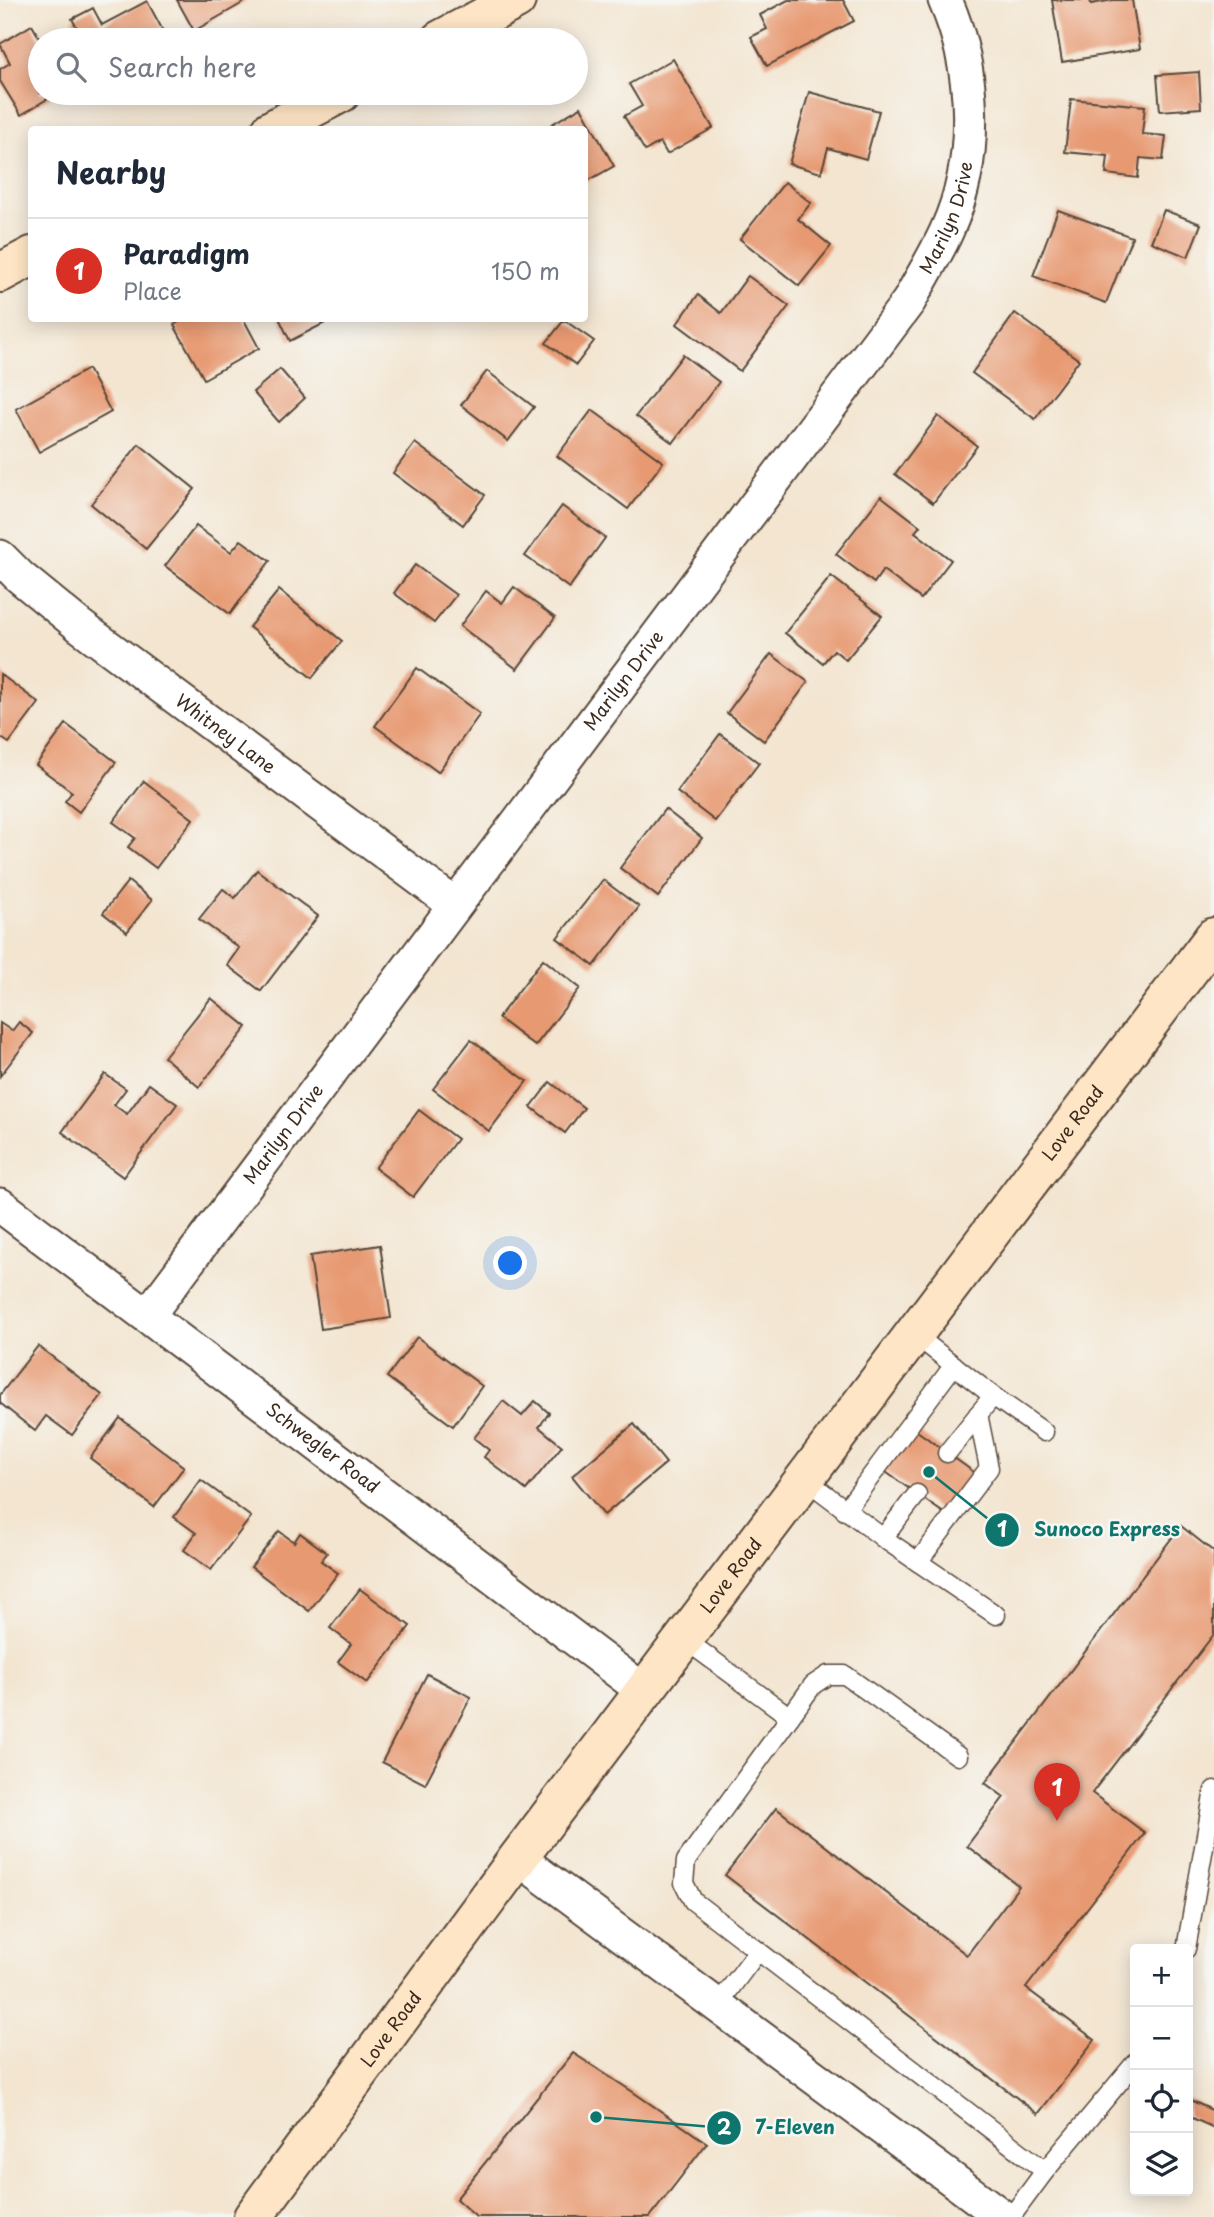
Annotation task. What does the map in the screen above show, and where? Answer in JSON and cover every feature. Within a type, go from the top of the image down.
[{"type":"street","points":[[463,28],[516,0]]},
{"type":"street","name":"Marilyn Drive","points":[[148,1315],[909,302],[948,230],[963,180],[971,112],[965,64],[954,20],[945,0]]},
{"type":"street","points":[[279,126],[318,105]]},
{"type":"street","points":[[0,273],[28,258]]},
{"type":"street","name":"Whitney Lane","points":[[0,556],[20,577],[80,625],[455,905]]},
{"type":"street","name":"Love Road","points":[[253,2217],[518,1858],[1214,937]]},
{"type":"street","name":"Schwegler Road","points":[[0,1205],[644,1691]]},
{"type":"street","points":[[518,1858],[1003,2217]]},
{"type":"lane","points":[[914,1334],[1044,1432]]},
{"type":"lane","points":[[845,1511],[954,1365]]},
{"type":"lane","points":[[947,1453],[993,1396]]},
{"type":"lane","points":[[918,1562],[989,1468],[978,1414]]},
{"type":"lane","points":[[805,1479],[845,1511],[996,1615]]},
{"type":"lane","points":[[883,1538],[917,1494]]},
{"type":"lane","points":[[684,1639],[790,1717]]},
{"type":"lane","points":[[958,1756],[845,1675],[828,1675],[813,1685],[685,1861],[684,1883],[693,1901],[1045,2171]]},
{"type":"lane","points":[[1187,1944],[1214,1790]]},
{"type":"lane","points":[[717,2006],[758,1951]]},
{"type":"lane","points":[[1010,2217],[1130,2069]]},
{"type":"building","points":[[177,0],[248,0],[199,28],[192,28]]},
{"type":"building","points":[[788,0],[843,0],[854,21],[767,66],[751,37],[767,29],[760,15]]},
{"type":"building","points":[[1052,0],[1090,0],[1091,4],[1132,0],[1140,49],[1062,62]]},
{"type":"building","points":[[147,1],[162,28],[77,28],[72,19],[93,8],[102,25]]},
{"type":"building","points":[[32,25],[34,28],[28,28],[28,105],[37,105],[21,115],[0,81],[0,69],[10,63],[0,44]]},
{"type":"building","points":[[673,59],[713,128],[667,154],[660,142],[645,151],[624,116],[642,106],[629,84]]},
{"type":"building","points":[[1199,72],[1201,108],[1160,111],[1157,75]]},
{"type":"building","points":[[809,92],[879,111],[866,159],[828,148],[821,173],[789,164]]},
{"type":"building","points":[[1071,99],[1145,106],[1142,134],[1166,136],[1163,160],[1140,158],[1138,178],[1106,174],[1108,156],[1065,152]]},
{"type":"building","points":[[581,107],[614,166],[588,181],[588,126],[549,126]]},
{"type":"building","points":[[785,182],[811,203],[798,219],[831,246],[799,286],[740,239]]},
{"type":"building","points":[[1058,210],[1132,237],[1106,303],[1033,276]]},
{"type":"building","points":[[1164,210],[1201,224],[1188,257],[1151,242]]},
{"type":"building","points":[[748,276],[789,306],[740,371],[677,324],[698,295],[721,313]]},
{"type":"building","points":[[1015,313],[1079,360],[1035,419],[972,373]]},
{"type":"building","points":[[179,322],[245,322],[259,348],[204,379],[174,325]]},
{"type":"building","points":[[281,322],[325,322],[325,323],[290,341]]},
{"type":"building","points":[[562,322],[567,322],[594,341],[576,365],[546,343]]},
{"type":"building","points":[[683,355],[719,382],[673,443],[636,416]]},
{"type":"building","points":[[88,369],[111,412],[39,452],[16,409]]},
{"type":"building","points":[[280,369],[305,398],[279,422],[253,392]]},
{"type":"building","points":[[487,371],[534,407],[508,441],[461,405]]},
{"type":"building","points":[[592,410],[663,462],[628,509],[557,456]]},
{"type":"building","points":[[938,416],[977,446],[933,503],[895,474]]},
{"type":"building","points":[[415,443],[485,495],[463,525],[393,473]]},
{"type":"building","points":[[139,444],[195,489],[146,549],[91,504]]},
{"type":"building","points":[[881,496],[920,526],[915,532],[951,560],[921,599],[883,570],[874,583],[836,554]]},
{"type":"building","points":[[562,506],[605,538],[569,588],[525,556]]},
{"type":"building","points":[[196,526],[231,552],[241,540],[270,561],[230,614],[165,566]]},
{"type":"building","points":[[415,565],[456,595],[434,623],[394,593]]},
{"type":"building","points":[[831,576],[882,616],[846,660],[834,650],[823,663],[785,633]]},
{"type":"building","points":[[514,587],[555,618],[517,669],[460,626],[486,591],[502,603]]},
{"type":"building","points":[[279,590],[342,641],[312,678],[249,627]]},
{"type":"building","points":[[771,654],[808,682],[764,741],[727,713]]},
{"type":"building","points":[[417,668],[480,714],[438,772],[375,726]]},
{"type":"building","points":[[0,674],[39,703],[9,743],[0,737]]},
{"type":"building","points":[[66,724],[116,762],[79,812],[65,801],[72,792],[36,765]]},
{"type":"building","points":[[720,734],[759,763],[715,821],[677,792]]},
{"type":"building","points":[[144,781],[193,819],[156,868],[128,847],[135,838],[113,822]]},
{"type":"building","points":[[665,809],[702,838],[658,897],[620,868]]},
{"type":"building","points":[[257,870],[318,916],[261,991],[227,965],[239,948],[199,919],[223,889],[235,898]]},
{"type":"building","points":[[603,880],[639,907],[594,966],[557,938]]},
{"type":"building","points":[[128,881],[152,900],[127,932],[103,913]]},
{"type":"building","points":[[543,959],[580,988],[535,1046],[498,1018]]},
{"type":"building","points":[[211,998],[247,1027],[199,1087],[164,1057]]},
{"type":"building","points":[[19,1022],[33,1033],[0,1076],[0,1023],[12,1031]]},
{"type":"building","points":[[471,1040],[527,1081],[489,1131],[433,1089]]},
{"type":"building","points":[[105,1074],[126,1089],[114,1105],[127,1114],[149,1084],[177,1104],[123,1177],[62,1132]]},
{"type":"building","points":[[550,1082],[584,1108],[565,1133],[531,1107]]},
{"type":"building","points":[[419,1110],[457,1139],[413,1197],[375,1168]]},
{"type":"building","points":[[380,1245],[391,1318],[321,1329],[310,1256]]},
{"type":"building","points":[[417,1337],[482,1386],[453,1426],[387,1377]]},
{"type":"building","points":[[38,1346],[102,1395],[72,1435],[46,1416],[35,1431],[0,1403],[0,1395]]},
{"type":"building","points":[[503,1401],[522,1416],[535,1401],[549,1413],[539,1427],[562,1446],[526,1490],[484,1457],[489,1450],[474,1438]]},
{"type":"building","points":[[120,1418],[184,1467],[154,1507],[90,1458]]},
{"type":"building","points":[[634,1424],[666,1463],[604,1515],[572,1476]]},
{"type":"building","points":[[913,1428],[975,1473],[945,1514],[883,1470]]},
{"type":"building","points":[[201,1480],[251,1517],[211,1570],[184,1550],[196,1533],[174,1517]]},
{"type":"building","points":[[1181,1526],[1214,1552],[1214,1634],[1092,1793],[1145,1833],[1026,1988],[1095,2040],[1038,2114],[725,1875],[776,1808],[967,1955],[1019,1886],[967,1846],[1004,1797],[985,1783]]},
{"type":"building","points":[[279,1531],[294,1542],[300,1533],[327,1553],[321,1561],[338,1573],[309,1611],[251,1567]]},
{"type":"building","points":[[360,1589],[410,1626],[367,1683],[338,1662],[351,1644],[330,1628]]},
{"type":"building","points":[[427,1674],[471,1697],[425,1784],[382,1762]]},
{"type":"building","points":[[573,2053],[707,2143],[650,2217],[476,2217],[456,2199]]},
{"type":"building","points":[[1193,2101],[1214,2111],[1214,2128],[1193,2118]]},
{"type":"place","name":"Sunoco Express","points":[[929,1472]]},
{"type":"place","name":"Paradigm","points":[[1057,1821]]},
{"type":"place","name":"7-Eleven","points":[[596,2117]]}]
